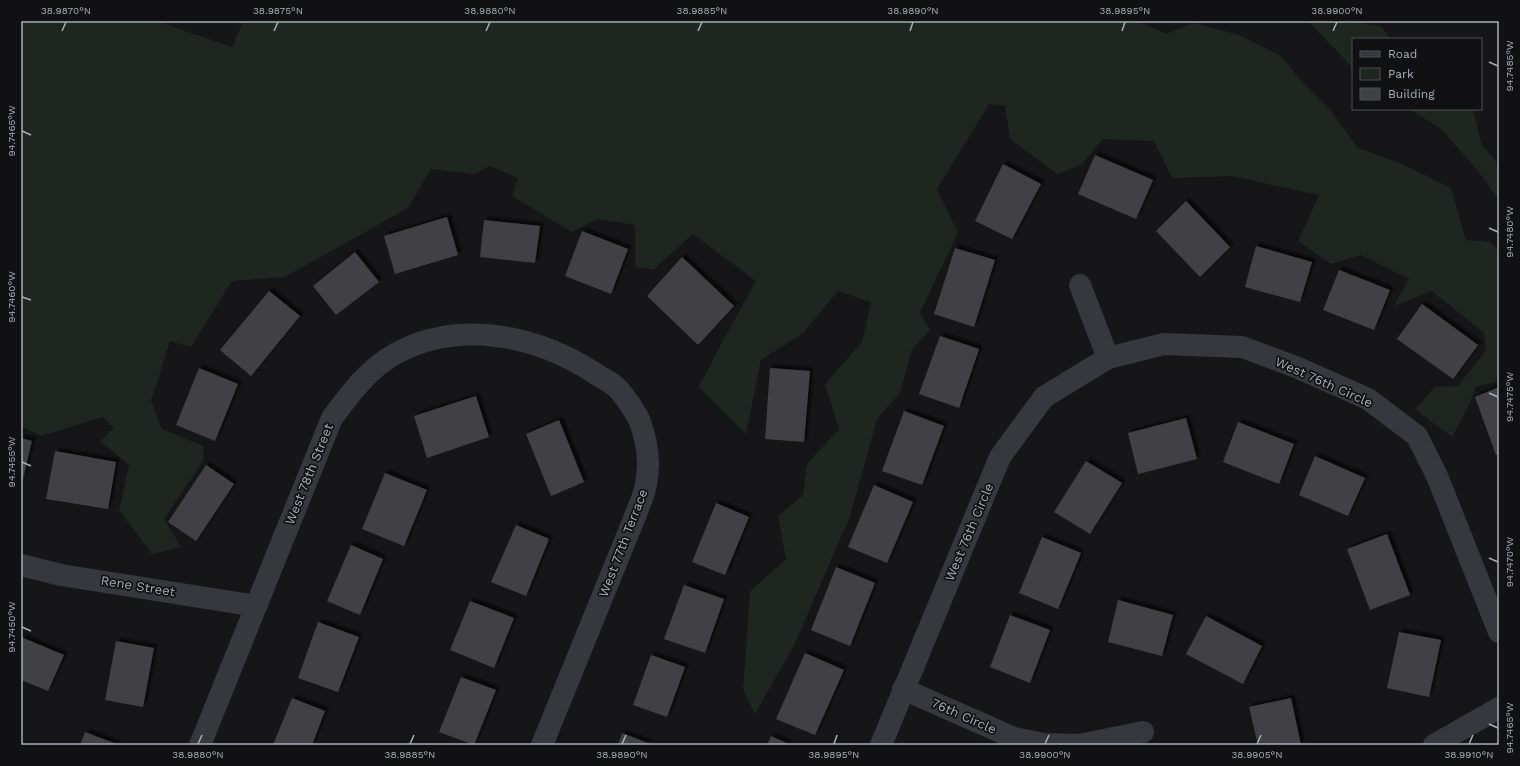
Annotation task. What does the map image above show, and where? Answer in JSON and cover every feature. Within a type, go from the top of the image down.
[{"type":"street","points":[[1080,285],[1108,358]]},
{"type":"street","name":"West 78th Street","points":[[200,745],[332,418],[360,381],[395,354],[426,341],[462,334],[496,335],[532,343],[554,352]]},
{"type":"street","name":"West 76th Circle","points":[[881,745],[1000,457],[1044,397],[1108,358],[1164,344],[1242,347],[1296,367],[1368,400],[1417,436],[1437,476],[1499,632]]},
{"type":"street","name":"West 77th Terrace","points":[[542,745],[634,518],[646,485],[648,456],[640,421],[618,389],[574,360],[554,352]]},
{"type":"street","name":"Rene Street","points":[[21,565],[60,575],[256,606]]},
{"type":"street","name":"76th Circle","points":[[903,689],[1014,738],[1044,744],[1079,745],[1143,732]]},
{"type":"street","points":[[1434,745],[1499,708]]},
{"type":"green space","points":[[21,21],[156,21],[232,47],[243,21],[1137,21],[1166,34],[1194,23],[1239,35],[1281,56],[1302,82],[1331,111],[1358,148],[1402,164],[1451,188],[1466,240],[1490,242],[1499,251],[1499,381],[1476,387],[1468,407],[1452,437],[1415,409],[1435,387],[1458,386],[1486,350],[1484,333],[1432,291],[1394,306],[1409,279],[1361,255],[1331,264],[1298,241],[1319,195],[1231,176],[1172,178],[1154,141],[1103,139],[1082,164],[1057,174],[1010,139],[1005,106],[989,104],[937,189],[958,233],[920,312],[930,330],[912,349],[900,393],[877,419],[850,517],[794,645],[755,714],[743,690],[750,591],[786,559],[778,516],[803,495],[807,464],[839,429],[825,384],[862,342],[871,302],[838,291],[803,333],[761,360],[746,434],[699,387],[756,281],[693,234],[653,270],[635,267],[635,225],[598,219],[572,232],[512,196],[518,178],[490,166],[474,174],[431,169],[408,208],[285,277],[232,281],[191,347],[170,341],[151,401],[162,429],[203,446],[204,460],[164,519],[181,547],[152,554],[119,510],[129,465],[100,441],[114,428],[103,417],[41,436],[21,426]]},
{"type":"green space","points":[[1308,21],[1348,21],[1380,26],[1390,38],[1352,38],[1352,67]]},
{"type":"green space","points":[[1411,110],[1473,110],[1482,145],[1499,165],[1499,200],[1479,172],[1440,128]]},
{"type":"building","points":[[1095,155],[1153,180],[1136,219],[1078,194]]},
{"type":"building","points":[[1003,164],[1041,184],[1012,239],[975,221]]},
{"type":"building","points":[[1186,201],[1230,247],[1200,277],[1156,231]]},
{"type":"building","points":[[447,217],[458,255],[395,274],[384,236]]},
{"type":"building","points":[[484,220],[540,226],[535,263],[480,257]]},
{"type":"building","points":[[582,231],[628,249],[611,294],[565,276]]},
{"type":"building","points":[[1256,246],[1312,262],[1300,302],[1245,287]]},
{"type":"building","points":[[955,248],[995,260],[974,327],[934,314]]},
{"type":"building","points":[[355,252],[379,282],[336,315],[313,286]]},
{"type":"building","points":[[682,257],[734,306],[698,345],[647,296]]},
{"type":"building","points":[[1339,270],[1390,290],[1374,330],[1323,310]]},
{"type":"building","points":[[269,291],[300,316],[251,376],[220,350]]},
{"type":"building","points":[[1422,304],[1478,345],[1453,379],[1397,339]]},
{"type":"building","points":[[940,336],[979,349],[959,408],[919,394]]},
{"type":"building","points":[[199,368],[238,384],[215,441],[176,425]]},
{"type":"building","points":[[770,368],[810,371],[804,442],[765,439]]},
{"type":"building","points":[[1499,387],[1499,454],[1496,455],[1475,397]]},
{"type":"building","points":[[476,396],[489,437],[427,458],[414,416]]},
{"type":"building","points":[[904,411],[944,426],[922,485],[882,471]]},
{"type":"building","points":[[1186,418],[1197,459],[1138,474],[1128,433]]},
{"type":"building","points":[[559,420],[584,482],[551,496],[526,434]]},
{"type":"building","points":[[1238,422],[1294,444],[1279,484],[1223,462]]},
{"type":"building","points":[[21,438],[32,441],[23,479],[21,478]]},
{"type":"building","points":[[55,451],[116,462],[108,509],[46,499]]},
{"type":"building","points":[[1315,456],[1365,478],[1348,516],[1299,495]]},
{"type":"building","points":[[1086,461],[1122,483],[1090,534],[1054,512]]},
{"type":"building","points":[[206,465],[234,484],[196,541],[168,522]]},
{"type":"building","points":[[385,473],[427,490],[404,546],[362,529]]},
{"type":"building","points":[[874,485],[913,502],[887,563],[848,547]]},
{"type":"building","points":[[716,503],[749,517],[725,575],[692,562]]},
{"type":"building","points":[[516,525],[549,539],[526,596],[491,582]]},
{"type":"building","points":[[1387,534],[1410,595],[1370,610],[1347,549]]},
{"type":"building","points":[[1042,537],[1081,553],[1058,609],[1019,593]]},
{"type":"building","points":[[351,545],[383,559],[360,615],[327,601]]},
{"type":"building","points":[[836,567],[875,583],[850,646],[811,630]]},
{"type":"building","points":[[684,585],[724,599],[705,653],[664,639]]},
{"type":"building","points":[[1118,600],[1173,615],[1162,656],[1108,642]]},
{"type":"building","points":[[470,601],[514,618],[494,668],[450,650]]},
{"type":"building","points":[[1010,615],[1050,630],[1030,683],[990,667]]},
{"type":"building","points":[[1206,616],[1262,646],[1243,684],[1186,654]]},
{"type":"building","points":[[318,622],[359,637],[338,692],[298,678]]},
{"type":"building","points":[[1399,632],[1441,640],[1429,697],[1387,688]]},
{"type":"building","points":[[21,637],[64,655],[48,691],[21,680]]},
{"type":"building","points":[[116,641],[154,648],[143,707],[105,700]]},
{"type":"building","points":[[805,653],[844,670],[815,735],[776,719]]},
{"type":"building","points":[[651,655],[685,667],[667,717],[633,705]]},
{"type":"building","points":[[461,677],[496,690],[474,745],[439,732]]},
{"type":"building","points":[[292,698],[325,711],[312,745],[273,745]]},
{"type":"building","points":[[1291,698],[1301,745],[1258,745],[1249,707]]},
{"type":"building","points":[[85,732],[119,745],[80,745]]},
{"type":"building","points":[[622,733],[653,745],[618,745]]},
{"type":"building","points":[[771,736],[791,745],[767,745]]}]
